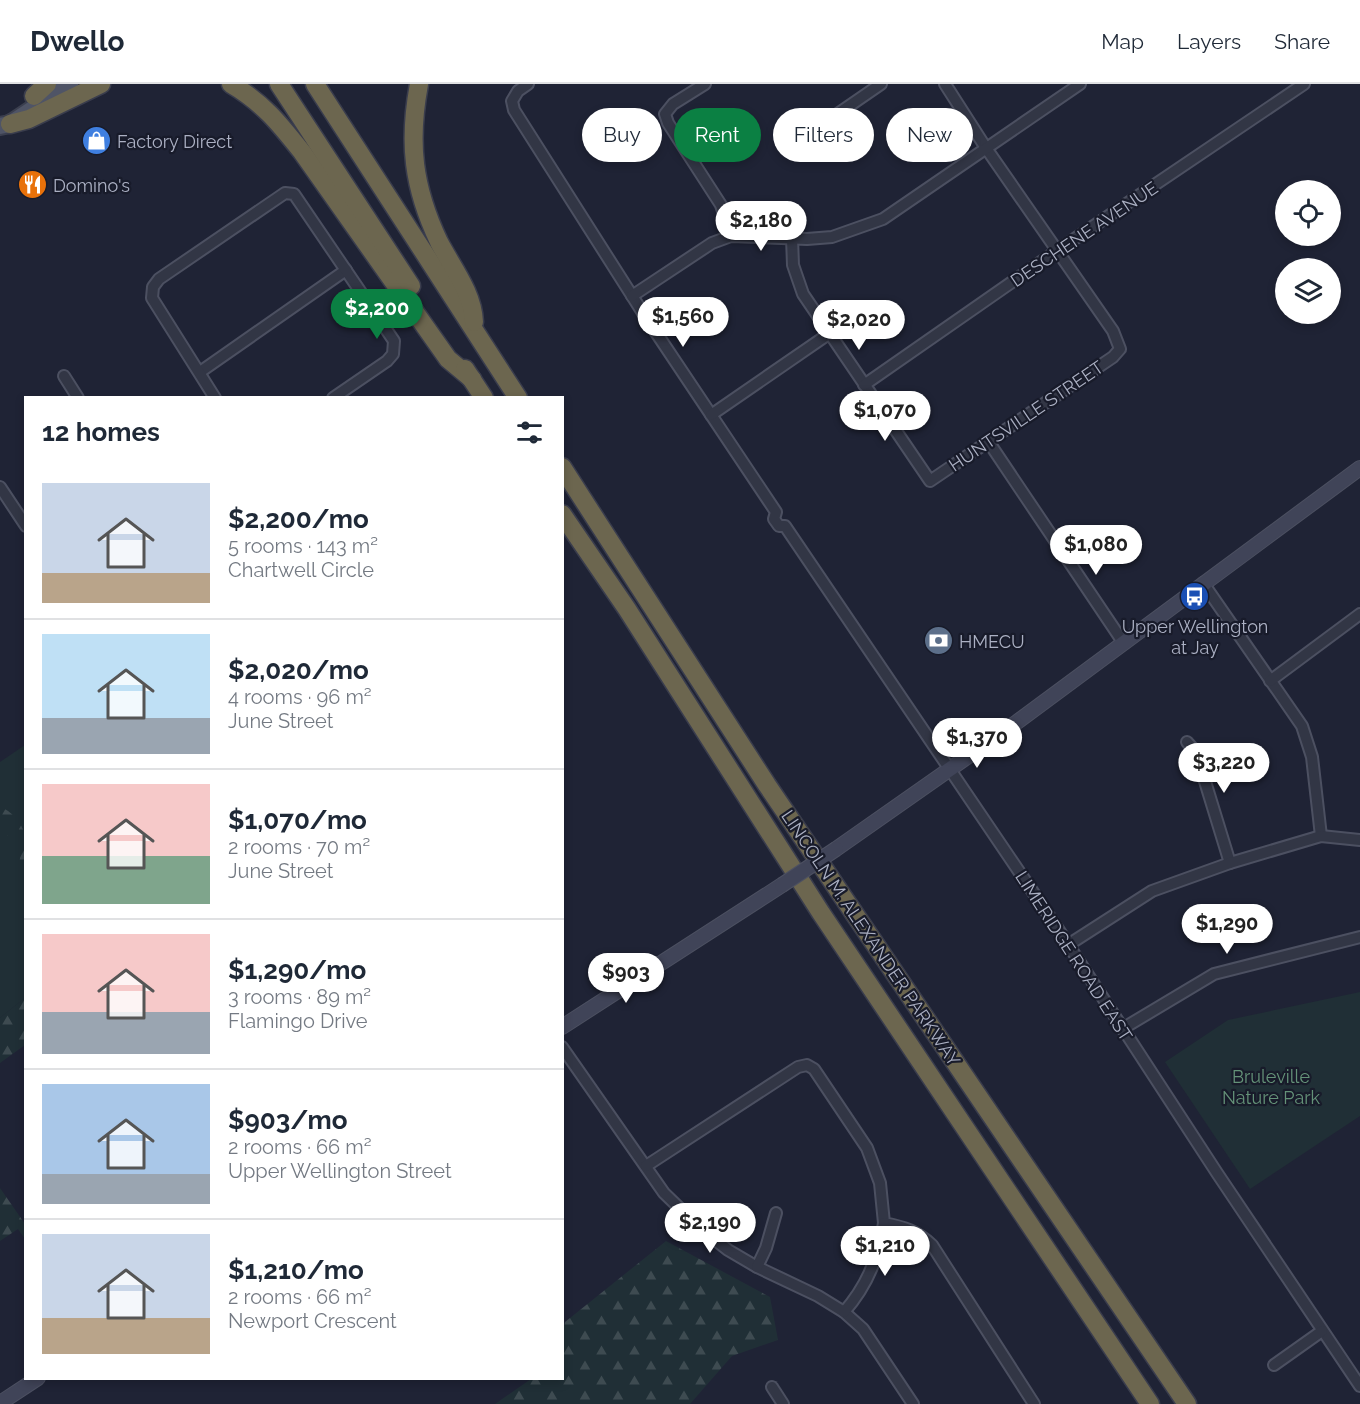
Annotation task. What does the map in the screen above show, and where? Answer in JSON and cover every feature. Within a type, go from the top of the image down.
[{"type":"highway","points":[[3,125],[29,118],[101,84]]},
{"type":"highway","points":[[231,84],[254,98],[278,121],[448,359],[472,379]]},
{"type":"highway","points":[[279,84],[483,396]]},
{"type":"highway","points":[[315,84],[517,396]]},
{"type":"highway","points":[[419,84],[413,117],[413,153],[421,199],[473,306],[474,329]]},
{"type":"highway","name":"LINCOLN M. ALEXANDER PARKWAY","points":[[564,470],[767,784],[1187,1404]]},
{"type":"highway","name":"LINCOLN M. ALEXANDER PARKWAY","points":[[564,517],[627,609],[821,912],[1150,1404]]},
{"type":"highway","points":[[1122,1308],[1143,1328],[1198,1404]]},
{"type":"highway","points":[[1135,1380],[1141,1404]]},
{"type":"main road","points":[[3,125],[70,84]]},
{"type":"main road","points":[[3,125],[3,117],[44,88]]},
{"type":"main road","points":[[564,1026],[836,849],[1017,722],[1360,468]]},
{"type":"main road","points":[[0,1403],[35,1380]]},
{"type":"street","name":"LIMERIDGE ROAD EAST","points":[[528,84],[518,91],[512,100],[514,110],[632,296],[776,512],[782,513],[787,520],[785,526],[1068,945],[1360,1386]]},
{"type":"street","points":[[705,84],[673,104],[665,114],[668,123],[721,206],[731,236]]},
{"type":"street","points":[[846,108],[881,84]]},
{"type":"street","points":[[945,84],[986,148],[1058,250]]},
{"type":"street","points":[[632,296],[712,243],[731,236],[807,239],[832,237],[883,219],[1080,84]]},
{"type":"street","name":"DESCHENE AVENUE","points":[[864,384],[1304,84]]},
{"type":"street","points":[[214,396],[152,298],[153,287],[159,279],[285,193],[294,194],[389,333],[395,346],[393,354],[387,361],[336,396]]},
{"type":"street","points":[[792,238],[793,265],[800,287],[811,307],[864,384]]},
{"type":"street","name":"HUNTSVILLE STREET","points":[[864,384],[930,481],[1113,357],[1120,349],[1113,331],[1058,250]]},
{"type":"street","points":[[200,372],[346,270]]},
{"type":"street","points":[[711,415],[830,333]]},
{"type":"street","points":[[64,376],[77,396]]},
{"type":"street","points":[[988,441],[1123,642]]},
{"type":"street","points":[[0,487],[4,501],[24,524]]},
{"type":"street","points":[[1203,583],[1302,726],[1312,757],[1321,836]]},
{"type":"street","points":[[1270,681],[1360,614]]},
{"type":"street","points":[[1187,742],[1196,752],[1230,863]]},
{"type":"street","points":[[1068,945],[1152,891],[1230,863],[1321,836],[1360,840]]},
{"type":"street","points":[[1122,1029],[1214,974],[1360,937]]},
{"type":"street","points":[[564,1050],[664,1193],[699,1227],[728,1250],[757,1267],[818,1296],[844,1312],[863,1329],[913,1404]]},
{"type":"street","points":[[646,1166],[798,1067],[807,1065],[814,1069],[867,1148],[880,1183],[884,1222],[879,1251],[871,1273],[859,1294],[844,1312]]},
{"type":"street","points":[[757,1267],[766,1248],[776,1213]]},
{"type":"street","points":[[884,1222],[914,1231],[932,1245],[1034,1404]]},
{"type":"street","points":[[1274,1365],[1322,1331]]},
{"type":"street","points":[[772,1387],[783,1404]]},
{"type":"green space","points":[[24,746],[24,999],[0,1018],[0,762]]},
{"type":"green space","points":[[3,808],[12,814],[23,829],[24,876],[18,869],[21,853],[9,836],[0,835],[0,810]]},
{"type":"green space","name":"Bruleville Nature Park","points":[[1360,992],[1360,1116],[1250,1189],[1165,1062],[1228,1020]]},
{"type":"green space","points":[[24,999],[24,1046],[0,1063],[0,1018]]},
{"type":"green space","points":[[0,1188],[24,1223],[24,1238],[18,1229],[0,1241]]},
{"type":"green space","points":[[666,1241],[770,1297],[778,1340],[732,1356],[690,1404],[495,1404],[530,1380],[564,1380],[565,1322]]},
{"type":"place","name":"Factory Direct","points":[[96,141]]},
{"type":"place","name":"Domino's","points":[[32,185]]},
{"type":"place","name":"Upper Wellington at Jay","points":[[1195,597]]},
{"type":"place","name":"HMECU","points":[[938,641]]}]
